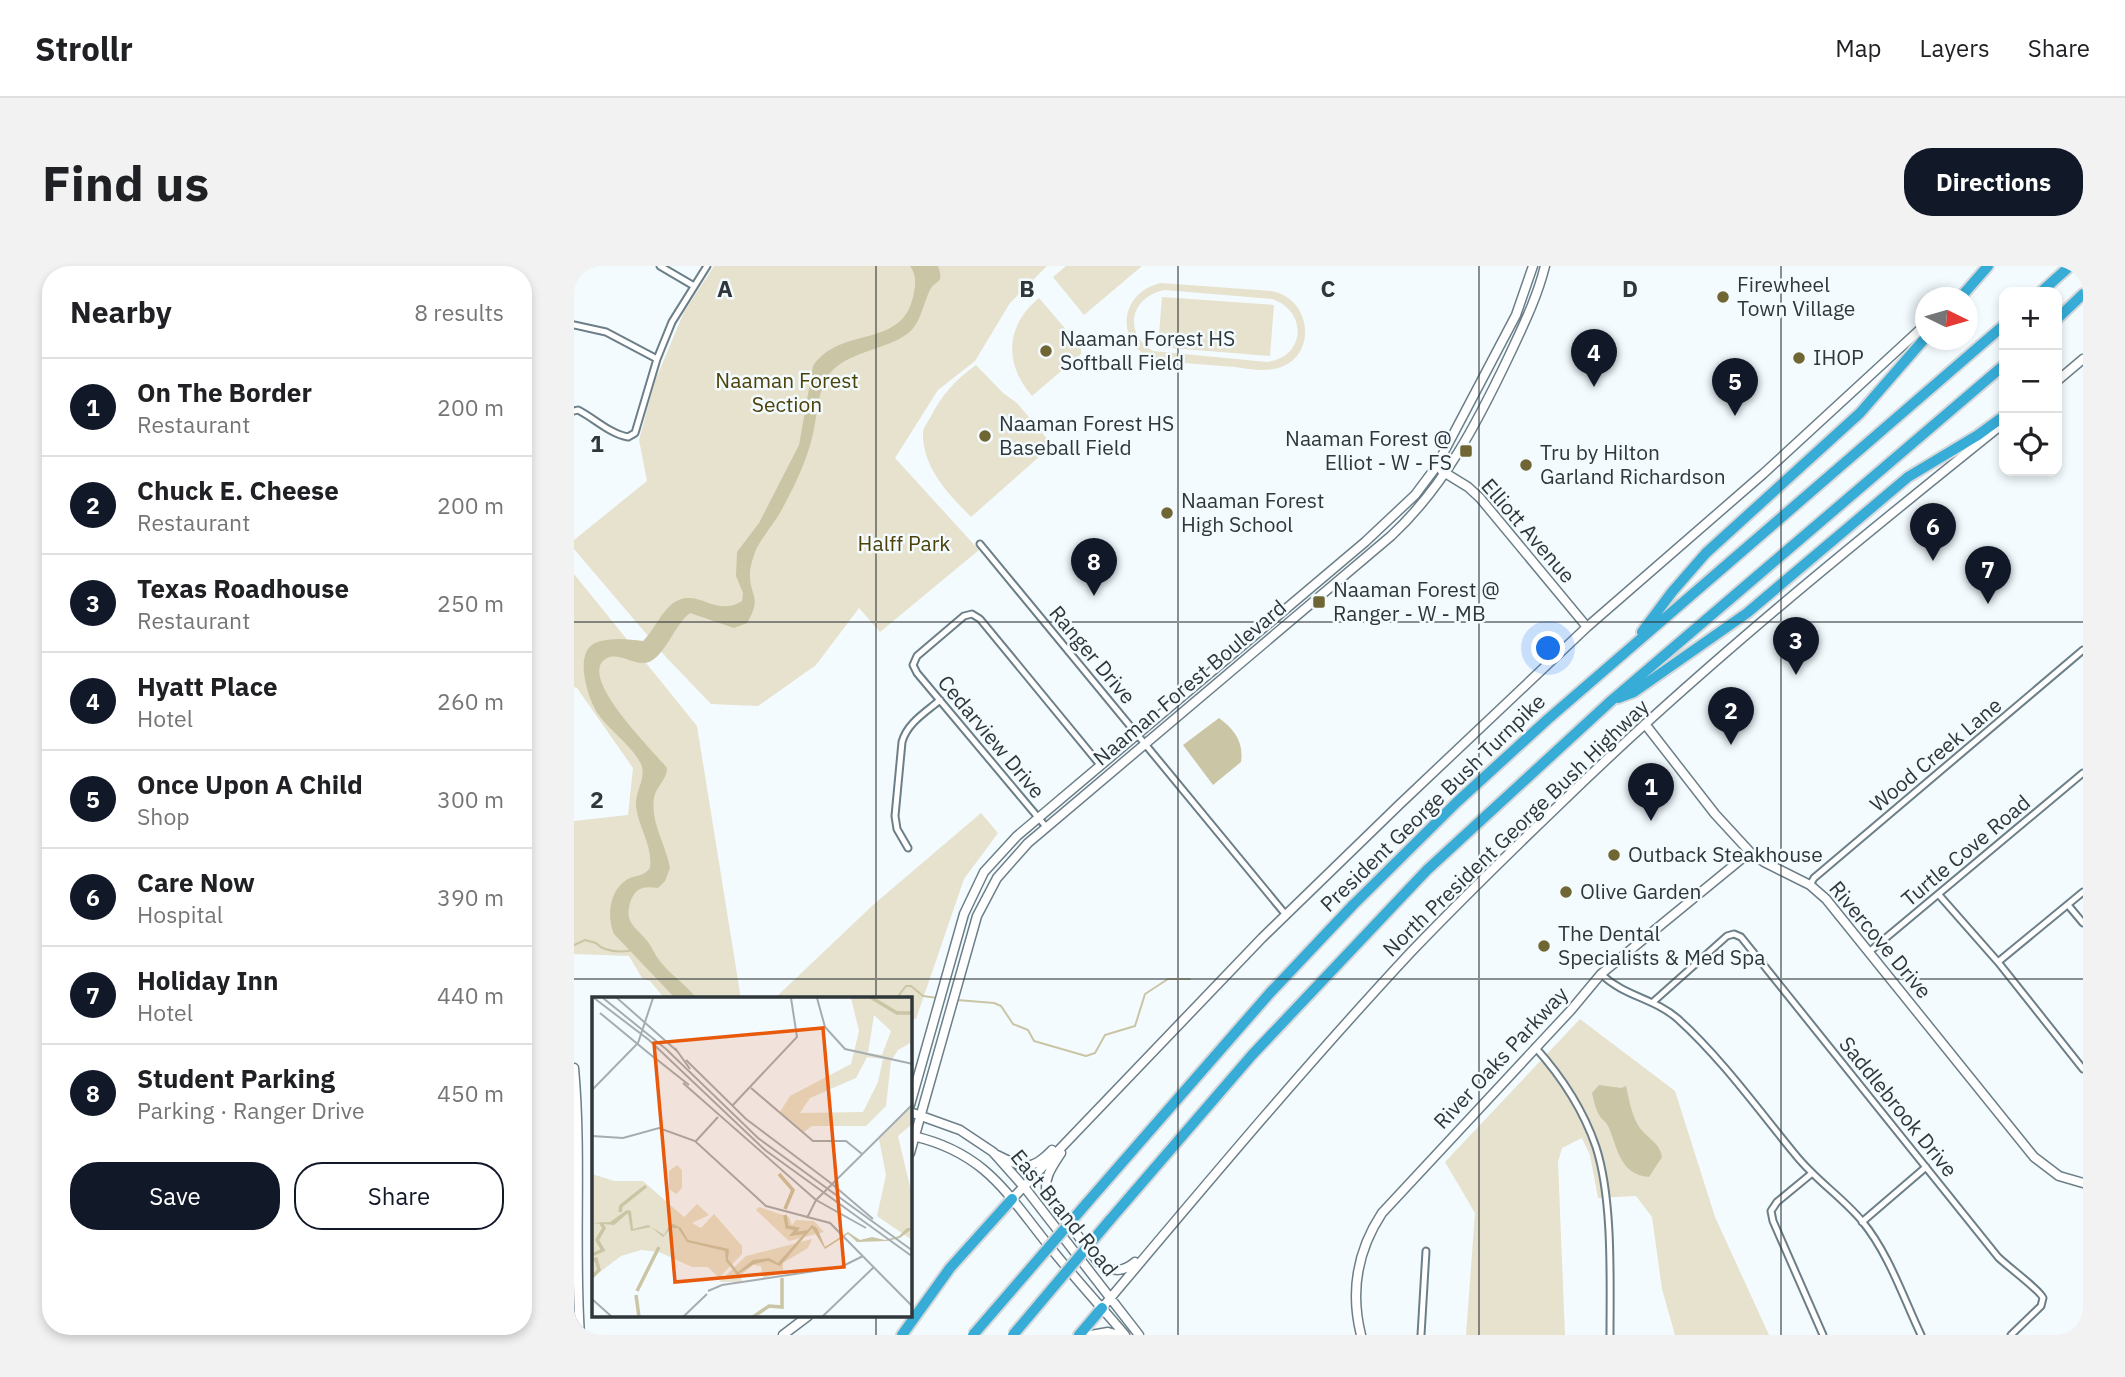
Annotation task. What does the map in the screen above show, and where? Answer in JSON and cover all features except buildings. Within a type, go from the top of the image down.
[{"type":"highway","points":[[1970,287],[1988,266]]},
{"type":"highway","points":[[2047,287],[2070,266]]},
{"type":"highway","points":[[2062,314],[2083,294]]},
{"type":"highway","name":"President George Bush Turnpike","points":[[973,1335],[1252,1012],[1343,914],[1493,768],[1999,329]]},
{"type":"highway","points":[[1630,648],[1672,592],[1706,553],[1860,412],[1915,350]]},
{"type":"highway","points":[[1013,1335],[1252,1055],[1427,870],[1612,700],[1999,369]]},
{"type":"highway","points":[[1612,700],[1634,692],[1725,629],[1786,582],[1824,546],[1908,477],[1999,420]]},
{"type":"highway","points":[[902,1335],[928,1296],[1012,1199]]},
{"type":"highway","points":[[1079,1335],[1102,1308]]},
{"type":"main road","name":"Naaman Forest Boulevard","points":[[912,1098],[965,912],[985,872],[995,859],[1039,818],[1364,544],[1415,495],[1436,467],[1491,364],[1516,315],[1533,266]]},
{"type":"main road","name":"Naaman Forest Boulevard","points":[[913,1136],[977,916],[986,895],[1009,862],[1410,518],[1446,473],[1495,387],[1530,315],[1545,266]]},
{"type":"main road","points":[[1965,287],[1988,266]]},
{"type":"main road","points":[[1012,1199],[1085,1120],[1286,915],[1587,627],[1763,474],[1915,334]]},
{"type":"main road","points":[[2062,377],[2083,359]]},
{"type":"main road","points":[[1491,364],[1495,387]]},
{"type":"main road","name":"North President George Bush Highway","points":[[1102,1308],[1255,1127],[1411,953],[1559,804],[1645,724],[1873,527],[1999,427]]},
{"type":"main road","name":"Elliott Avenue","points":[[1436,467],[1480,498],[1587,627]]},
{"type":"main road","points":[[1364,544],[1370,553]]},
{"type":"main road","name":"Rivercove Drive","points":[[1645,724],[1715,814],[1750,852],[1763,862],[1810,885],[1826,899],[2035,1157],[2059,1176],[2083,1183]]},
{"type":"main road","name":"River Oaks Parkway","points":[[1361,1335],[1354,1294],[1356,1276],[1372,1228],[1382,1213],[1601,974],[1750,852]]},
{"type":"main road","points":[[965,912],[977,916]]},
{"type":"main road","points":[[574,1068],[575,1300],[580,1335]]},
{"type":"main road","name":"East Brand Road","points":[[912,1113],[960,1130],[993,1153],[1024,1188],[1139,1335]]},
{"type":"main road","points":[[1085,1120],[1082,1129],[1060,1154],[1048,1175],[1045,1185],[1047,1195],[1106,1269],[1116,1271],[1126,1268],[1152,1246]]},
{"type":"main road","points":[[993,1153],[1021,1166],[1037,1164],[1079,1122],[1085,1120]]},
{"type":"main road","name":"East Brand Road","points":[[913,1136],[964,1154],[982,1167],[1012,1199],[1125,1335]]},
{"type":"main road","points":[[783,1335],[805,1318]]},
{"type":"main road","points":[[1091,1335],[1096,1332],[1119,1335]]},
{"type":"street","points":[[660,266],[694,286]]},
{"type":"street","points":[[574,411],[578,410],[621,436],[635,433],[657,359],[672,322],[707,266]]},
{"type":"street","points":[[574,325],[606,332],[657,359]]},
{"type":"street","name":"Ranger Drive","points":[[980,544],[1286,915]]},
{"type":"street","name":"Cedarview Drive","points":[[1046,828],[917,673],[913,665],[917,656],[964,616],[972,614],[980,619],[1101,766]]},
{"type":"street","name":"Wood Creek Lane","points":[[1810,885],[1814,878],[2083,650]]},
{"type":"street","points":[[908,848],[897,829],[895,816],[904,732],[940,700]]},
{"type":"street","name":"Turtle Cove Road","points":[[1869,952],[2083,773]]},
{"type":"street","points":[[1998,962],[2083,892]]},
{"type":"street","points":[[1939,895],[1998,962],[2083,1069]]},
{"type":"street","points":[[2068,905],[2083,923]]},
{"type":"street","name":"Saddlebrook Drive","points":[[1653,1002],[1727,936],[1734,934],[1741,937],[1998,1257],[2014,1273],[2040,1290],[2041,1306],[2011,1335]]},
{"type":"street","points":[[1601,974],[1614,987],[1666,1009],[1702,1041],[1811,1174],[1837,1195],[1862,1222],[1886,1258],[1921,1335]]},
{"type":"street","points":[[1535,1047],[1571,1094],[1586,1120],[1597,1149],[1606,1210],[1610,1335]]},
{"type":"street","points":[[1862,1222],[1926,1167]]},
{"type":"street","points":[[1811,1174],[1777,1202],[1771,1211],[1823,1335]]},
{"type":"street","points":[[1421,1335],[1426,1251]]},
{"type":"green space","name":"Naaman Forest Section","points":[[714,266],[1047,266],[1010,303],[975,361],[938,390],[895,458],[979,550],[880,632],[859,608],[816,665],[758,706],[711,704],[666,657],[574,549],[574,540],[647,481],[639,440],[655,381],[684,312]]},
{"type":"green space","points":[[1066,266],[1142,266],[1084,315],[1053,277]]},
{"type":"green space","points":[[1161,283],[1271,291],[1284,296],[1295,304],[1302,315],[1305,327],[1300,352],[1291,361],[1273,369],[1256,370],[1159,361],[1145,355],[1134,345],[1128,334],[1129,309],[1146,289]],"holes":[[[1165,290],[1272,299],[1292,313],[1298,333],[1289,352],[1267,362],[1153,351],[1137,335],[1134,325],[1138,307],[1144,300]]]},
{"type":"green space","points":[[1162,297],[1274,305],[1270,356],[1158,347]]},
{"type":"green space","name":"Naaman Forest HS Softball Field","points":[[1039,298],[1081,347],[1081,354],[1032,396],[1017,371],[1012,345],[1020,321]]},
{"type":"green space","name":"Naaman Forest HS Baseball Field","points":[[976,365],[1003,393],[1017,403],[1049,441],[1049,448],[971,517],[938,480],[927,457],[923,433],[944,396]]},
{"type":"green space","points":[[574,574],[697,726],[741,997],[663,997],[650,981],[642,978],[629,956],[574,954],[574,821],[628,815],[633,768],[574,687]]},
{"type":"green space","points":[[981,813],[998,833],[964,879],[916,1019],[912,1020],[912,997],[776,997],[873,905]]},
{"type":"green space","points":[[1580,1019],[1675,1091],[1715,1217],[1769,1335],[1675,1335],[1662,1289],[1652,1217],[1636,1196],[1598,1198],[1590,1155],[1582,1138],[1562,1148],[1558,1162],[1565,1335],[1466,1335],[1475,1213],[1445,1162]]},
{"type":"shaded area","points":[[910,266],[938,266],[940,279],[931,288],[911,330],[888,344],[854,356],[828,376],[803,466],[781,511],[754,554],[750,581],[755,602],[747,623],[734,628],[690,613],[655,659],[638,663],[612,657],[607,658],[600,667],[601,680],[620,714],[667,768],[655,794],[653,807],[670,868],[665,881],[658,888],[645,887],[635,892],[629,914],[632,924],[663,965],[695,997],[674,997],[614,934],[612,927],[610,911],[618,888],[623,882],[643,874],[650,868],[649,852],[636,806],[642,769],[631,750],[596,711],[584,675],[585,656],[589,648],[601,641],[643,641],[668,607],[679,600],[687,598],[725,606],[742,601],[743,593],[736,576],[737,552],[759,523],[799,445],[813,366],[825,353],[839,345],[898,323],[908,310],[914,292]]},
{"type":"shaded area","points":[[1219,718],[1237,737],[1242,755],[1241,762],[1213,785],[1183,745]]},
{"type":"shaded area","points":[[1599,1085],[1621,1088],[1626,1086],[1636,1120],[1661,1152],[1662,1157],[1649,1177],[1632,1172],[1618,1153],[1608,1126],[1599,1115],[1592,1093]]},
{"type":"waterway","points":[[574,945],[585,940],[612,951],[631,949]]},
{"type":"waterway","points":[[957,1000],[1001,1006],[1013,1024],[1028,1030],[1034,1041],[1086,1056],[1095,1053],[1105,1035],[1135,1026],[1145,994],[1168,979],[1190,979]]},
{"type":"waterway","points":[[898,997],[906,986],[911,986],[923,996],[938,998]]},
{"type":"place","name":"Firewheel Town Village","points":[[1723,297]]},
{"type":"place","name":"Naaman Forest HS Softball Field","points":[[1046,351]]},
{"type":"place","name":"IHOP","points":[[1799,358]]},
{"type":"place","name":"Hyatt Place","points":[[1594,387]]},
{"type":"place","name":"Once Upon A Child","points":[[1735,416]]},
{"type":"place","name":"Naaman Forest HS Baseball Field","points":[[985,436]]},
{"type":"place","name":"Naaman Forest @ Elliot - W - FS","points":[[1466,451]]},
{"type":"place","name":"Tru by Hilton Garland Richardson","points":[[1526,465]]},
{"type":"place","name":"Naaman Forest High School","points":[[1167,513]]},
{"type":"place","name":"Care Now","points":[[1933,561]]},
{"type":"place","name":"Student Parking","points":[[1094,596]]},
{"type":"place","name":"Naaman Forest @ Ranger - W - MB","points":[[1319,602]]},
{"type":"place","name":"Holiday Inn","points":[[1988,604]]},
{"type":"place","name":"Texas Roadhouse","points":[[1796,675]]},
{"type":"place","name":"Chuck E. Cheese","points":[[1731,745]]},
{"type":"place","name":"On The Border","points":[[1651,821]]},
{"type":"place","name":"Outback Steakhouse","points":[[1614,855]]},
{"type":"place","name":"Olive Garden","points":[[1566,892]]},
{"type":"place","name":"The Dental Specialists & Med Spa","points":[[1544,946]]},
{"type":"park label","name":"Halff Park","points":[[904,544]]}]
